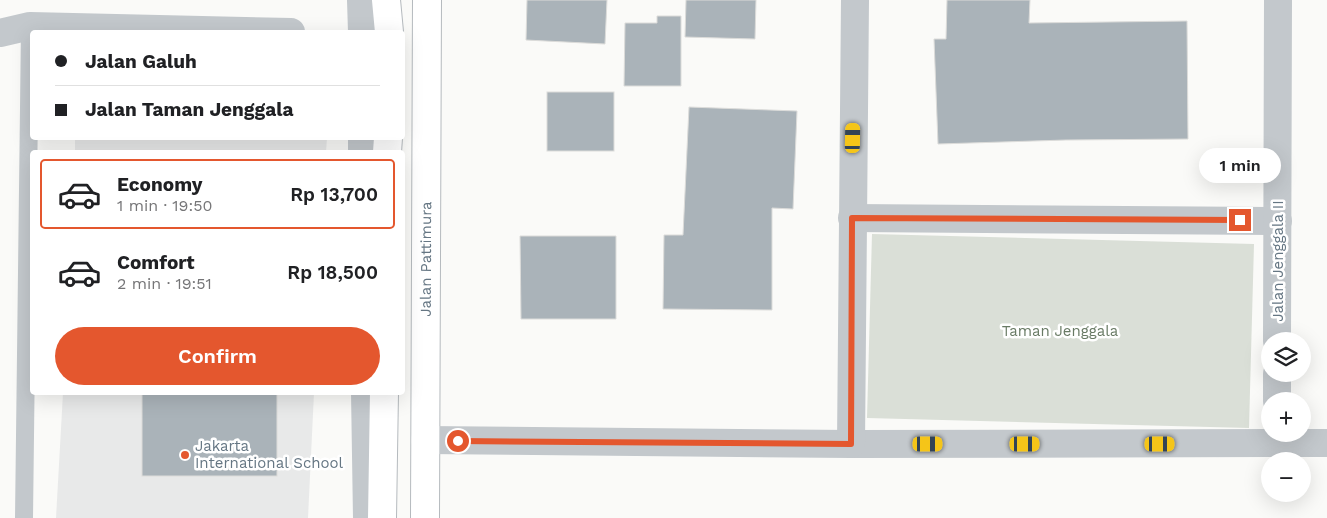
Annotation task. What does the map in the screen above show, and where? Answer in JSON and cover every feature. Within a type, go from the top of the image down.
[{"type":"main road","points":[[386,0],[389,30]]},
{"type":"main road","name":"Jalan Pattimura","points":[[425,518],[427,0]]},
{"type":"main road","points":[[382,518],[384,395]]},
{"type":"street","points":[[361,0],[362,30]]},
{"type":"street","points":[[851,444],[854,0]]},
{"type":"street","name":"Jalan Jenggala II","points":[[1277,332],[1278,0]]},
{"type":"street","points":[[0,33],[30,26],[204,30]]},
{"type":"street","points":[[852,218],[1278,221]]},
{"type":"street","points":[[365,395],[367,518]]},
{"type":"street","points":[[425,440],[851,444],[1261,439]]},
{"type":"street","points":[[1311,442],[1327,443]]},
{"type":"lane","points":[[24,518],[30,26]]},
{"type":"shaded area","points":[[75,140],[327,140],[326,150],[75,150]]},
{"type":"shaded area","name":"Jakarta International School","points":[[63,395],[314,395],[308,518],[56,518]]},
{"type":"green space","name":"Taman Jenggala","points":[[872,234],[1254,244],[1249,428],[867,418]]},
{"type":"building","points":[[527,0],[607,0],[605,44],[526,40]]},
{"type":"building","points":[[686,0],[756,0],[755,39],[685,37]]},
{"type":"building","points":[[947,0],[1030,0],[1029,23],[1187,21],[1188,139],[938,144],[934,39],[946,39]]},
{"type":"building","points":[[657,16],[681,16],[681,86],[624,86],[625,23],[657,23]]},
{"type":"building","points":[[547,92],[614,92],[614,151],[547,151]]},
{"type":"building","points":[[689,107],[797,111],[793,209],[772,208],[772,310],[663,309],[664,235],[683,235]]},
{"type":"building","points":[[520,236],[616,236],[616,319],[521,319]]},
{"type":"building","points":[[142,395],[277,395],[277,476],[142,476]]},
{"type":"place","name":"Jakarta International School","points":[[185,455]]},
{"type":"route","points":[[458,441],[851,444],[852,218],[1240,220]]}]
